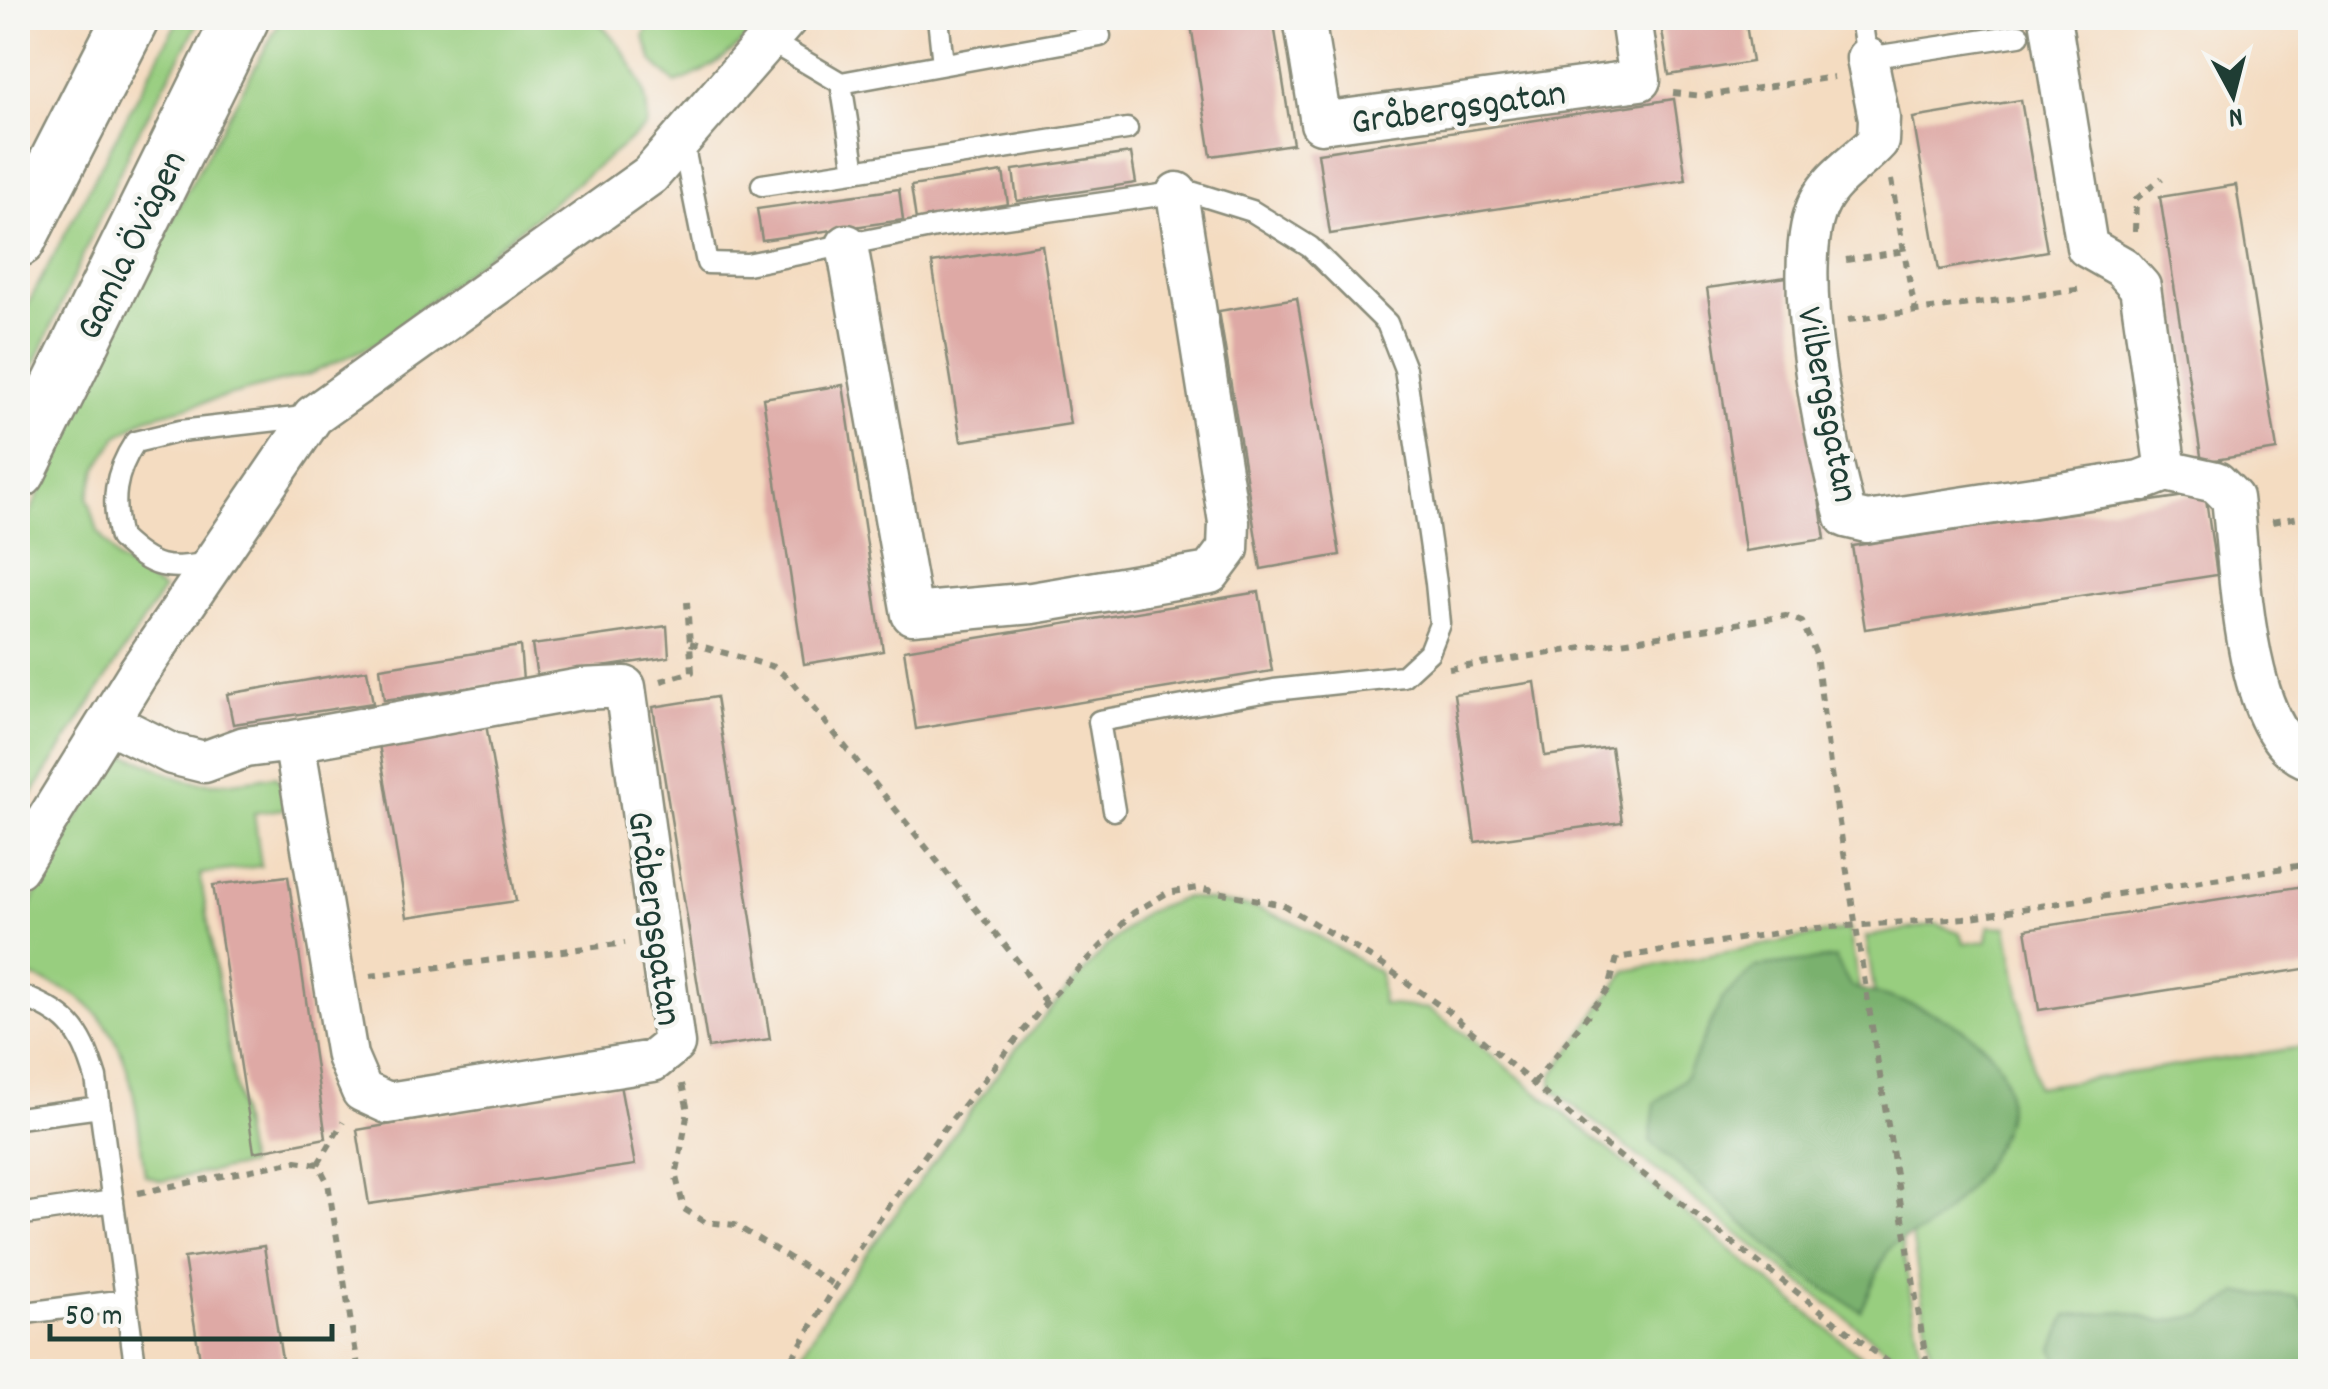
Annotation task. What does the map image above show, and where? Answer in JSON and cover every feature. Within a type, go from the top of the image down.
[{"type":"main road","points":[[18,238],[132,18]]},
{"type":"main road","name":"Gamla Övägen","points":[[18,470],[241,18]]},
{"type":"street","name":"Gråbergsgatan","points":[[1304,18],[1321,124],[1640,80]]},
{"type":"street","points":[[1631,18],[1640,80]]},
{"type":"street","points":[[2034,26],[2086,247],[2122,266],[2140,286],[2166,471]]},
{"type":"street","points":[[18,867],[108,722],[313,416],[650,175],[777,29]]},
{"type":"street","points":[[1868,66],[1879,118],[1878,142]]},
{"type":"street","name":"Vilbergsgatan","points":[[1878,142],[1821,199],[1809,227],[1805,266],[1846,517],[1867,522],[2140,481],[2166,471],[2216,482],[2232,498],[2260,699],[2274,730],[2294,754],[2310,759]]},
{"type":"street","points":[[846,244],[912,614],[1032,603],[1210,573],[1228,549],[1229,522],[1211,392],[1177,192]]},
{"type":"street","name":"Gråbergsgatan","points":[[362,1092],[388,1103],[428,1098],[653,1061],[674,1044],[625,688]]},
{"type":"street","points":[[108,722],[172,754],[204,762],[245,747],[581,689],[625,688]]},
{"type":"street","points":[[294,741],[347,1056],[362,1092]]},
{"type":"lane","points":[[938,18],[943,64]]},
{"type":"lane","points":[[1860,18],[1868,66],[2034,26]]},
{"type":"lane","points":[[777,29],[841,83],[855,171]]},
{"type":"lane","points":[[841,83],[1100,36]]},
{"type":"lane","points":[[762,185],[1127,129]]},
{"type":"lane","points":[[682,135],[707,263],[747,264],[846,244],[1188,190],[1252,211],[1310,247],[1387,323],[1405,369],[1440,624],[1429,652],[1403,676],[1274,690],[1099,721],[1114,810]]},
{"type":"lane","points":[[213,562],[169,569],[142,559],[120,538],[115,487],[121,464],[136,442],[180,430],[313,416]]},
{"type":"lane","points":[[18,994],[45,1006],[82,1035],[100,1106],[136,1372]]},
{"type":"lane","points":[[18,1118],[100,1106]]},
{"type":"lane","points":[[18,1215],[113,1201]]},
{"type":"lane","points":[[18,1314],[126,1300]]},
{"type":"path","points":[[1640,80],[1684,97],[1868,66]]},
{"type":"path","points":[[1878,142],[1896,195],[1915,311]]},
{"type":"path","points":[[2140,286],[2136,199],[2162,178]]},
{"type":"path","points":[[1812,326],[2091,288],[2086,247]]},
{"type":"path","points":[[1805,266],[1906,251]]},
{"type":"path","points":[[625,688],[692,672],[686,602]]},
{"type":"path","points":[[1403,676],[1786,616],[1802,622],[1816,654],[1928,1372]]},
{"type":"path","points":[[690,643],[774,666],[793,682],[1020,964],[1046,1003]]},
{"type":"path","points":[[1534,1083],[1610,988],[1618,958],[1856,925],[1964,918],[2310,864]]},
{"type":"path","points":[[784,1372],[836,1286],[941,1133],[1046,1003],[1133,913],[1168,893],[1198,888],[1283,905],[1377,961],[1534,1083],[1606,1145],[1900,1372]]},
{"type":"path","points":[[334,981],[661,938]]},
{"type":"path","points":[[674,1044],[688,1110],[676,1178],[684,1209],[705,1222],[736,1225],[836,1286]]},
{"type":"path","points":[[318,1164],[362,1092]]},
{"type":"path","points":[[113,1201],[296,1160],[318,1164]]},
{"type":"path","points":[[318,1164],[328,1183],[359,1372]]},
{"type":"green space","points":[[179,18],[201,18],[132,144],[18,402],[18,323]]},
{"type":"green space","points":[[282,18],[595,18],[634,68],[645,97],[646,127],[378,343],[310,374],[146,418],[117,437],[97,468],[88,497],[98,532],[118,560],[163,590],[18,816],[18,540],[129,297]]},
{"type":"green space","points":[[653,18],[764,18],[725,57],[675,83],[653,62],[644,36]]},
{"type":"green space","points":[[119,755],[197,782],[275,776],[288,792],[289,808],[254,813],[261,866],[200,874],[248,1165],[161,1181],[145,1175],[129,1076],[110,1032],[96,1012],[76,996],[18,972],[18,934],[55,851]]},
{"type":"green space","points":[[1186,897],[1256,908],[1296,923],[1380,973],[1382,1004],[1428,1009],[1471,1038],[1879,1371],[792,1371],[833,1300],[1015,1050],[1106,947],[1144,913]]},
{"type":"green space","points":[[1936,924],[1959,932],[1964,944],[1987,941],[1989,926],[2007,927],[2036,1087],[2310,1046],[2310,1371],[1933,1371],[1866,937]]},
{"type":"green space","points":[[1849,929],[1921,1357],[1913,1370],[1552,1089],[1552,1076],[1626,971]]},
{"type":"green space","points":[[1835,958],[1851,987],[1896,999],[1969,1034],[1993,1057],[2006,1084],[2006,1117],[1991,1155],[1958,1199],[1937,1219],[1890,1248],[1861,1311],[1800,1273],[1650,1141],[1655,1103],[1685,1078],[1722,999],[1756,967]]},
{"type":"green space","points":[[2239,1293],[2298,1297],[2310,1317],[2310,1371],[2061,1371],[2053,1348],[2067,1315],[2125,1312],[2161,1322],[2203,1315]]},
{"type":"building","points":[[1190,18],[1273,18],[1293,144],[1211,156]]},
{"type":"building","points":[[1660,18],[1745,18],[1752,62],[1669,75]]},
{"type":"building","points":[[1886,18],[1929,18],[1929,20],[1888,27]]},
{"type":"building","points":[[1674,99],[1686,180],[1330,234],[1318,153]]},
{"type":"building","points":[[2021,100],[2047,251],[1939,270],[1913,118]]},
{"type":"building","points":[[1131,153],[1136,183],[1017,201],[1013,170]]},
{"type":"building","points":[[1003,172],[1008,204],[916,220],[911,186]]},
{"type":"building","points":[[2236,185],[2277,450],[2202,462],[2160,197]]},
{"type":"building","points":[[899,189],[903,220],[762,240],[757,209]]},
{"type":"building","points":[[1042,245],[1070,424],[961,441],[932,263]]},
{"type":"building","points":[[1787,277],[1825,539],[1745,551],[1707,288]]},
{"type":"building","points":[[1297,298],[1340,555],[1261,569],[1219,311]]},
{"type":"building","points":[[843,385],[883,651],[804,664],[763,398]]},
{"type":"building","points":[[2205,493],[2217,575],[1865,629],[1852,546]]},
{"type":"building","points":[[1259,592],[1272,671],[916,729],[904,650]]},
{"type":"building","points":[[667,626],[669,657],[537,677],[532,645]]},
{"type":"building","points":[[520,646],[523,680],[384,700],[380,668]]},
{"type":"building","points":[[367,670],[373,703],[233,724],[227,694]]},
{"type":"building","points":[[1535,682],[1545,756],[1611,747],[1622,822],[1475,842],[1454,694]]},
{"type":"building","points":[[716,697],[770,1039],[708,1048],[653,707]]},
{"type":"building","points":[[486,724],[516,901],[407,917],[379,744]]},
{"type":"building","points":[[288,876],[326,1138],[254,1152],[213,885]]},
{"type":"building","points":[[2310,885],[2310,968],[2039,1010],[2026,929]]},
{"type":"building","points":[[620,1085],[635,1165],[369,1204],[357,1130]]},
{"type":"building","points":[[264,1246],[284,1372],[202,1372],[184,1258]]}]
